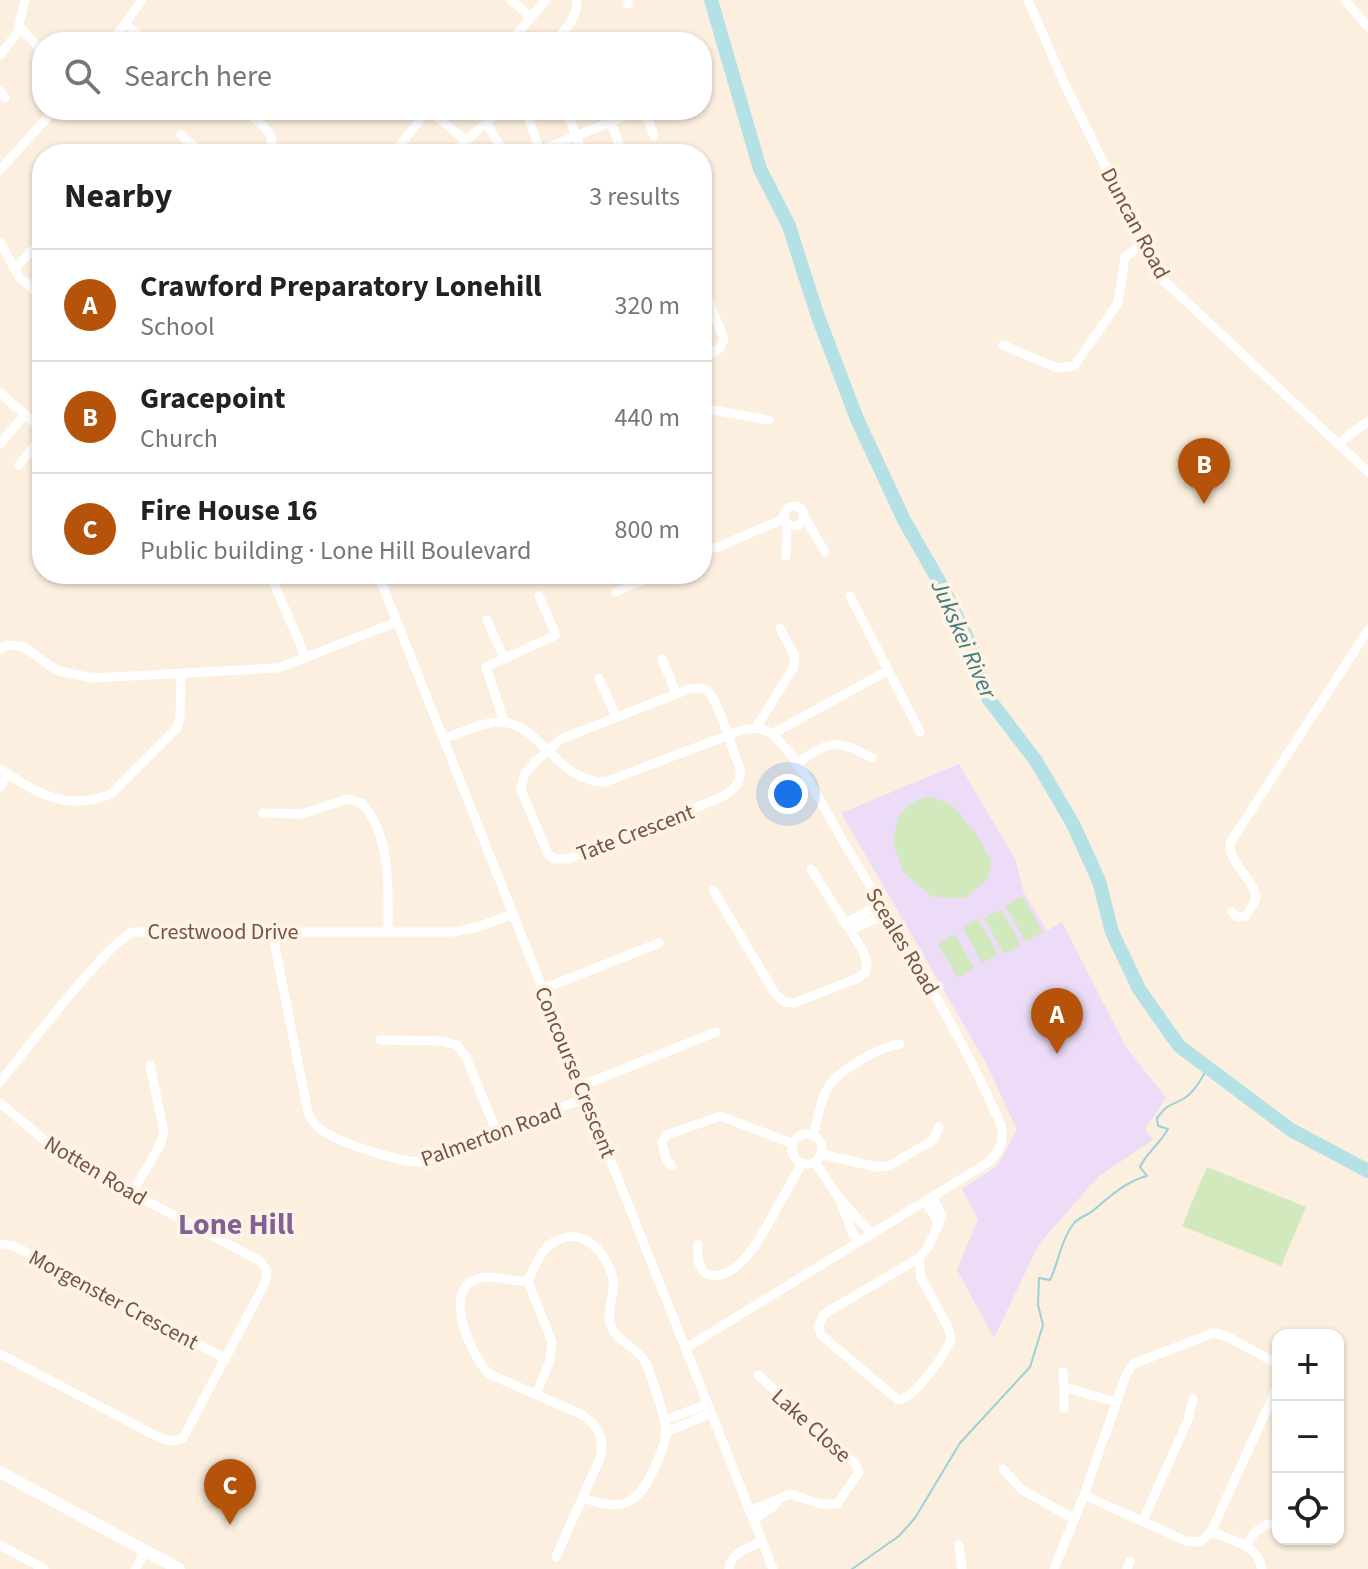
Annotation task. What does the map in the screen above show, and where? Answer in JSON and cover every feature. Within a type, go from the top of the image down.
[{"type":"street","points":[[0,55],[15,38],[25,0]]},
{"type":"street","points":[[120,32],[142,0]]},
{"type":"street","points":[[511,0],[531,17]]},
{"type":"street","points":[[518,32],[546,0]]},
{"type":"street","points":[[564,32],[575,16],[577,0]]},
{"type":"street","name":"Duncan Road","points":[[1028,0],[1065,85],[1161,278],[1368,472]]},
{"type":"street","points":[[1345,0],[1368,27]]},
{"type":"street","points":[[126,24],[135,32]]},
{"type":"street","points":[[19,26],[32,40]]},
{"type":"street","points":[[2,164],[44,120]]},
{"type":"street","points":[[254,120],[272,137],[274,144]]},
{"type":"street","points":[[401,144],[420,120]]},
{"type":"street","points":[[440,120],[466,141]]},
{"type":"street","points":[[463,144],[489,120]]},
{"type":"street","points":[[529,120],[537,144]]},
{"type":"street","points":[[570,120],[579,144]]},
{"type":"street","points":[[610,120],[619,144]]},
{"type":"street","points":[[561,144],[618,120]]},
{"type":"street","points":[[647,120],[654,136]]},
{"type":"street","points":[[486,123],[499,144]]},
{"type":"street","points":[[181,135],[191,144]]},
{"type":"street","points":[[0,242],[14,269],[32,289]]},
{"type":"street","points":[[1003,345],[1057,368],[1074,366],[1118,303],[1125,257],[1143,244]]},
{"type":"street","points":[[14,269],[32,251]]},
{"type":"street","points":[[0,264],[9,256]]},
{"type":"street","points":[[712,309],[724,339],[719,349],[712,353]]},
{"type":"street","points":[[0,393],[32,420]]},
{"type":"street","points":[[712,410],[769,420]]},
{"type":"street","points":[[0,444],[25,414]]},
{"type":"street","points":[[1338,444],[1368,421]]},
{"type":"street","points":[[19,465],[32,449]]},
{"type":"street","points":[[786,556],[785,511],[792,506],[801,508],[825,552]]},
{"type":"street","points":[[712,548],[786,521],[795,526],[804,516]]},
{"type":"street","points":[[274,584],[306,658]]},
{"type":"street","name":"Concourse Crescent","points":[[382,584],[773,1569]]},
{"type":"street","points":[[616,592],[634,584]]},
{"type":"street","points":[[504,722],[486,670],[488,665],[556,635],[539,596]]},
{"type":"street","points":[[850,596],[920,732]]},
{"type":"street","points":[[487,620],[504,658]]},
{"type":"street","points":[[0,650],[7,645],[22,646],[48,665],[69,675],[93,678],[278,668],[397,622]]},
{"type":"street","points":[[756,728],[793,668],[795,657],[780,628]]},
{"type":"street","points":[[1232,912],[1237,917],[1246,916],[1256,899],[1250,879],[1233,857],[1230,843],[1368,630]]},
{"type":"street","points":[[662,659],[676,693]]},
{"type":"street","points":[[444,739],[487,724],[504,722],[518,727],[580,778],[605,782],[742,730],[756,728],[772,734],[887,671]]},
{"type":"street","points":[[0,787],[4,772],[48,798],[99,799],[111,794],[177,728],[181,674]]},
{"type":"street","points":[[599,678],[616,717]]},
{"type":"street","points":[[548,752],[561,739],[694,688],[707,691],[717,707],[727,737]]},
{"type":"street","name":"Sceales Road","points":[[686,1348],[994,1158],[1002,1146],[1003,1133],[983,1083],[955,1029],[796,764],[772,734]]},
{"type":"street","name":"Tate Crescent","points":[[548,752],[524,775],[521,790],[545,851],[560,860],[606,845],[729,793],[740,776],[727,737]]},
{"type":"street","points":[[796,764],[823,746],[840,743],[872,758]]},
{"type":"street","points":[[263,813],[302,814],[347,799],[362,803],[378,835],[387,864],[388,933]]},
{"type":"street","points":[[713,890],[776,995],[785,1002],[801,1001],[865,973],[865,956],[811,869]]},
{"type":"street","points":[[848,927],[884,908]]},
{"type":"street","name":"Crestwood Drive","points":[[0,1082],[122,936],[140,931],[388,933],[464,930],[513,914]]},
{"type":"street","name":"Palmerton Road","points":[[272,931],[308,1113],[320,1128],[364,1148],[412,1163],[439,1157],[585,1098]]},
{"type":"street","points":[[543,989],[659,943]]},
{"type":"street","points":[[581,1086],[716,1032]]},
{"type":"street","points":[[380,1040],[443,1041],[457,1045],[466,1057],[497,1133]]},
{"type":"street","points":[[813,1136],[826,1089],[834,1077],[880,1049],[900,1044]]},
{"type":"street","points":[[132,1193],[160,1145],[164,1132],[150,1065]]},
{"type":"street","name":"Notten Road","points":[[0,1103],[66,1158],[260,1261],[267,1271],[265,1283],[226,1359]]},
{"type":"street","points":[[672,1166],[666,1159],[662,1143],[666,1135],[721,1116],[793,1144]]},
{"type":"street","points":[[698,1245],[698,1263],[703,1273],[718,1275],[744,1260],[803,1163],[818,1158],[889,1166],[933,1140],[939,1127]]},
{"type":"street","points":[[803,1163],[793,1154],[793,1144],[801,1135],[813,1136],[819,1140],[818,1158],[839,1198],[857,1243]]},
{"type":"street","points":[[839,1198],[872,1234]]},
{"type":"street","points":[[919,1258],[921,1278],[948,1327],[951,1339],[916,1388],[907,1398],[898,1400],[821,1335],[818,1327],[824,1314],[919,1258],[938,1227],[942,1214],[929,1199]]},
{"type":"street","points":[[536,1394],[550,1361],[552,1342],[528,1281],[543,1252],[557,1240],[582,1238],[597,1246],[605,1259],[614,1282],[610,1322],[614,1333],[642,1355],[666,1432],[649,1479],[637,1498],[607,1506],[584,1498]]},
{"type":"street","name":"Morgenster Crescent","points":[[0,1244],[14,1246],[226,1359]]},
{"type":"street","points":[[896,1272],[921,1278]]},
{"type":"street","points":[[528,1281],[490,1277],[476,1279],[464,1290],[460,1306],[463,1324],[483,1367],[498,1379],[581,1414],[592,1421],[600,1434],[603,1448],[600,1458],[556,1557]]},
{"type":"street","points":[[1054,1569],[1084,1495],[1115,1402],[1133,1364],[1207,1334],[1226,1336],[1272,1361]]},
{"type":"street","points":[[0,1354],[160,1438],[173,1441],[183,1438],[226,1359]]},
{"type":"street","points":[[1063,1372],[1064,1408]]},
{"type":"street","name":"Lake Close","points":[[751,1516],[786,1495],[795,1494],[821,1504],[837,1504],[859,1472],[847,1456],[758,1375]]},
{"type":"street","points":[[1064,1387],[1115,1402]]},
{"type":"street","points":[[1084,1495],[1193,1543],[1205,1539],[1211,1532],[1272,1398]]},
{"type":"street","points":[[1143,1521],[1188,1420],[1193,1399]]},
{"type":"street","points":[[664,1420],[708,1409]]},
{"type":"street","points":[[666,1432],[708,1409]]},
{"type":"street","points":[[1003,1469],[1021,1489],[1074,1519]]},
{"type":"street","points":[[0,1472],[179,1569]]},
{"type":"street","points":[[1246,1545],[1259,1528],[1272,1523]]},
{"type":"street","points":[[1211,1532],[1246,1545],[1258,1557],[1262,1569]]},
{"type":"street","points":[[729,1569],[732,1558],[762,1541]]},
{"type":"street","points":[[0,1545],[44,1569]]},
{"type":"street","points":[[959,1545],[962,1569]]},
{"type":"street","points":[[135,1569],[145,1552]]},
{"type":"shaded area","points":[[959,764],[1015,859],[1024,893],[1047,931],[1062,922],[1125,1045],[1166,1098],[1145,1129],[1153,1140],[1099,1176],[1039,1244],[994,1338],[957,1270],[978,1219],[962,1189],[997,1166],[1017,1130],[986,1063],[841,813]]},
{"type":"green space","points":[[928,796],[951,804],[976,834],[991,860],[989,877],[966,898],[932,897],[903,872],[893,841],[898,818],[909,804]]},
{"type":"green space","points":[[1022,896],[1043,932],[1026,942],[1005,906]]},
{"type":"green space","points":[[1001,909],[1021,944],[1004,954],[984,918]]},
{"type":"green space","points":[[978,919],[998,954],[982,963],[963,928]]},
{"type":"green space","points":[[954,934],[974,967],[958,978],[938,944]]},
{"type":"green space","points":[[1207,1167],[1306,1207],[1281,1266],[1182,1226]]},
{"type":"waterway","name":"Jukskei River","points":[[711,0],[760,169],[789,226],[817,314],[857,419],[904,520],[944,590],[971,646],[988,698],[1036,761],[1073,824],[1099,881],[1112,932],[1139,989],[1179,1046],[1291,1130],[1368,1171]]},
{"type":"waterway","points":[[852,1569],[899,1536],[915,1518],[960,1443],[1030,1367],[1043,1325],[1038,1305],[1039,1278],[1050,1280],[1066,1236],[1076,1221],[1126,1185],[1147,1176],[1140,1167],[1168,1129],[1158,1126],[1157,1118],[1167,1107],[1191,1093],[1207,1069]]},
{"type":"place","name":"Gracepoint","points":[[1204,504]]},
{"type":"place","name":"Crawford Preparatory Lonehill","points":[[1057,1054]]},
{"type":"place","name":"Fire House 16","points":[[230,1525]]},
{"type":"district","name":"Lone Hill","points":[[236,1224]]}]
